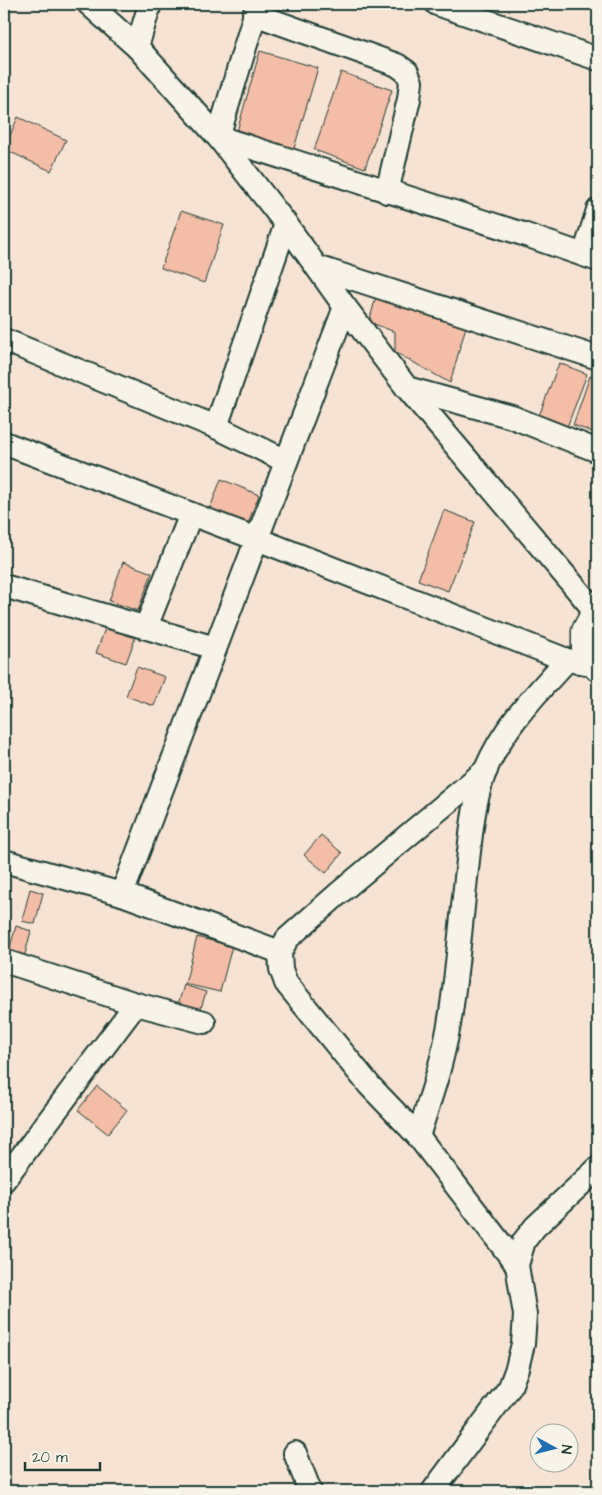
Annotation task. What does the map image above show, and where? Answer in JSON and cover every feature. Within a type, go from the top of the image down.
[{"type":"street","points":[[89,4],[137,47],[218,137],[286,224],[345,307],[408,388],[597,610],[586,631],[586,651],[598,666]]},
{"type":"street","points":[[137,47],[150,4]]},
{"type":"street","points":[[437,4],[598,59]]},
{"type":"street","points":[[218,137],[256,9],[396,65],[407,72],[411,82],[409,99],[387,192]]},
{"type":"street","points":[[218,137],[523,234],[591,258],[598,210]]},
{"type":"street","points":[[216,427],[286,224]]},
{"type":"street","points":[[317,267],[598,358]]},
{"type":"street","points":[[122,894],[345,307]]},
{"type":"street","points":[[4,340],[216,427],[286,461]]},
{"type":"street","points":[[408,388],[512,417],[598,451]]},
{"type":"street","points":[[4,443],[567,660],[598,666]]},
{"type":"street","points":[[146,628],[191,514]]},
{"type":"street","points":[[4,586],[215,648]]},
{"type":"street","points":[[418,1136],[440,1070],[446,1042],[452,1006],[473,813],[486,770],[500,742],[517,716],[567,660]]},
{"type":"street","points":[[486,770],[287,939],[280,952],[281,969],[286,983],[370,1086],[418,1136],[517,1265]]},
{"type":"street","points":[[4,861],[122,894],[280,952]]},
{"type":"street","points":[[4,961],[136,1004],[204,1022]]},
{"type":"street","points":[[4,1180],[136,1004]]},
{"type":"street","points":[[433,1491],[510,1387],[517,1368],[523,1344],[525,1315],[517,1265],[524,1241],[535,1227],[598,1168]]},
{"type":"street","points":[[295,1453],[310,1491]]},
{"type":"building","points":[[260,51],[318,68],[292,155],[235,138]]},
{"type":"building","points":[[341,72],[392,90],[365,168],[314,150]]},
{"type":"building","points":[[18,117],[66,140],[51,171],[4,149]]},
{"type":"building","points":[[181,211],[224,225],[204,283],[161,268]]},
{"type":"building","points":[[376,297],[467,323],[450,383],[395,352],[395,332],[369,322]]},
{"type":"building","points":[[559,363],[587,374],[567,427],[539,416]]},
{"type":"building","points":[[590,376],[598,379],[598,434],[573,425]]},
{"type":"building","points":[[221,479],[259,495],[247,526],[209,511]]},
{"type":"building","points":[[444,510],[475,522],[448,591],[418,580]]},
{"type":"building","points":[[123,562],[152,573],[138,611],[109,601]]},
{"type":"building","points":[[106,626],[136,636],[126,663],[96,653]]},
{"type":"building","points":[[137,667],[165,677],[154,706],[126,696]]},
{"type":"building","points":[[321,835],[342,853],[326,873],[304,855]]},
{"type":"building","points":[[30,889],[43,893],[35,924],[22,921]]},
{"type":"building","points":[[16,926],[31,931],[23,962],[7,958]]},
{"type":"building","points":[[197,937],[232,946],[220,992],[185,984]]},
{"type":"building","points":[[184,985],[206,992],[198,1018],[176,1011]]},
{"type":"building","points":[[97,1086],[127,1110],[108,1134],[78,1110]]}]
